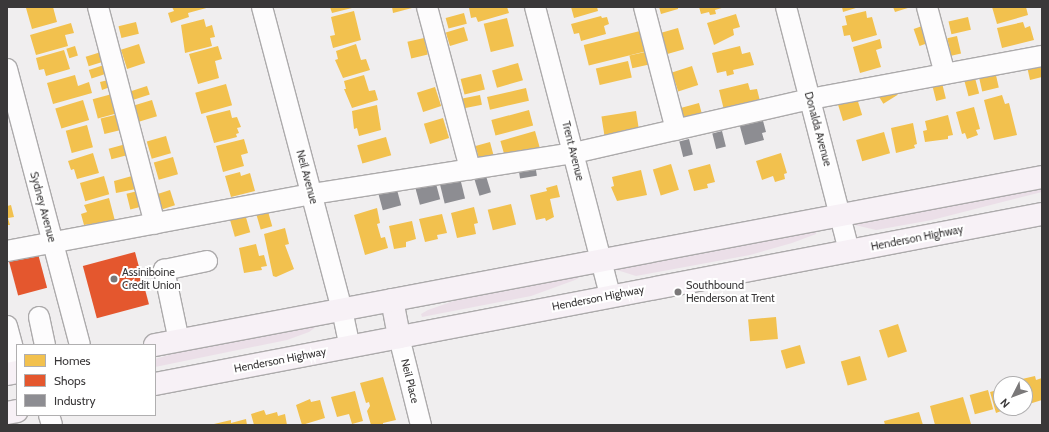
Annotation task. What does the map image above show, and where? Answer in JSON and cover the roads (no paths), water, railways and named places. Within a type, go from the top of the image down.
[{"type":"main road","points":[[156,345],[1042,177]]},
{"type":"main road","name":"Henderson Highway","points":[[156,384],[610,295],[1042,214]]},
{"type":"main road","points":[[392,300],[399,337]]},
{"type":"street","points":[[98,7],[154,224]]},
{"type":"street","name":"Neil Avenue","points":[[262,7],[312,194],[350,347]]},
{"type":"street","points":[[427,7],[470,169]]},
{"type":"street","name":"Trent Avenue","points":[[535,7],[610,295]]},
{"type":"street","points":[[644,7],[676,130]]},
{"type":"street","name":"Donalda Avenue","points":[[786,7],[849,251]]},
{"type":"street","points":[[927,7],[945,74]]},
{"type":"street","points":[[7,251],[52,244],[312,194],[574,153],[810,100],[1042,56]]},
{"type":"street","name":"Sydney Avenue","points":[[7,69],[52,244],[80,344]]},
{"type":"street","points":[[180,341],[164,270],[207,261]]},
{"type":"street","points":[[39,317],[45,344]]},
{"type":"street","points":[[9,337],[16,360]]},
{"type":"street","name":"Neil Place","points":[[399,337],[421,425]]},
{"type":"place","name":"Assiniboine Credit Union","points":[[114,279]]},
{"type":"place","name":"Southbound Henderson at Trent","points":[[678,292]]}]
